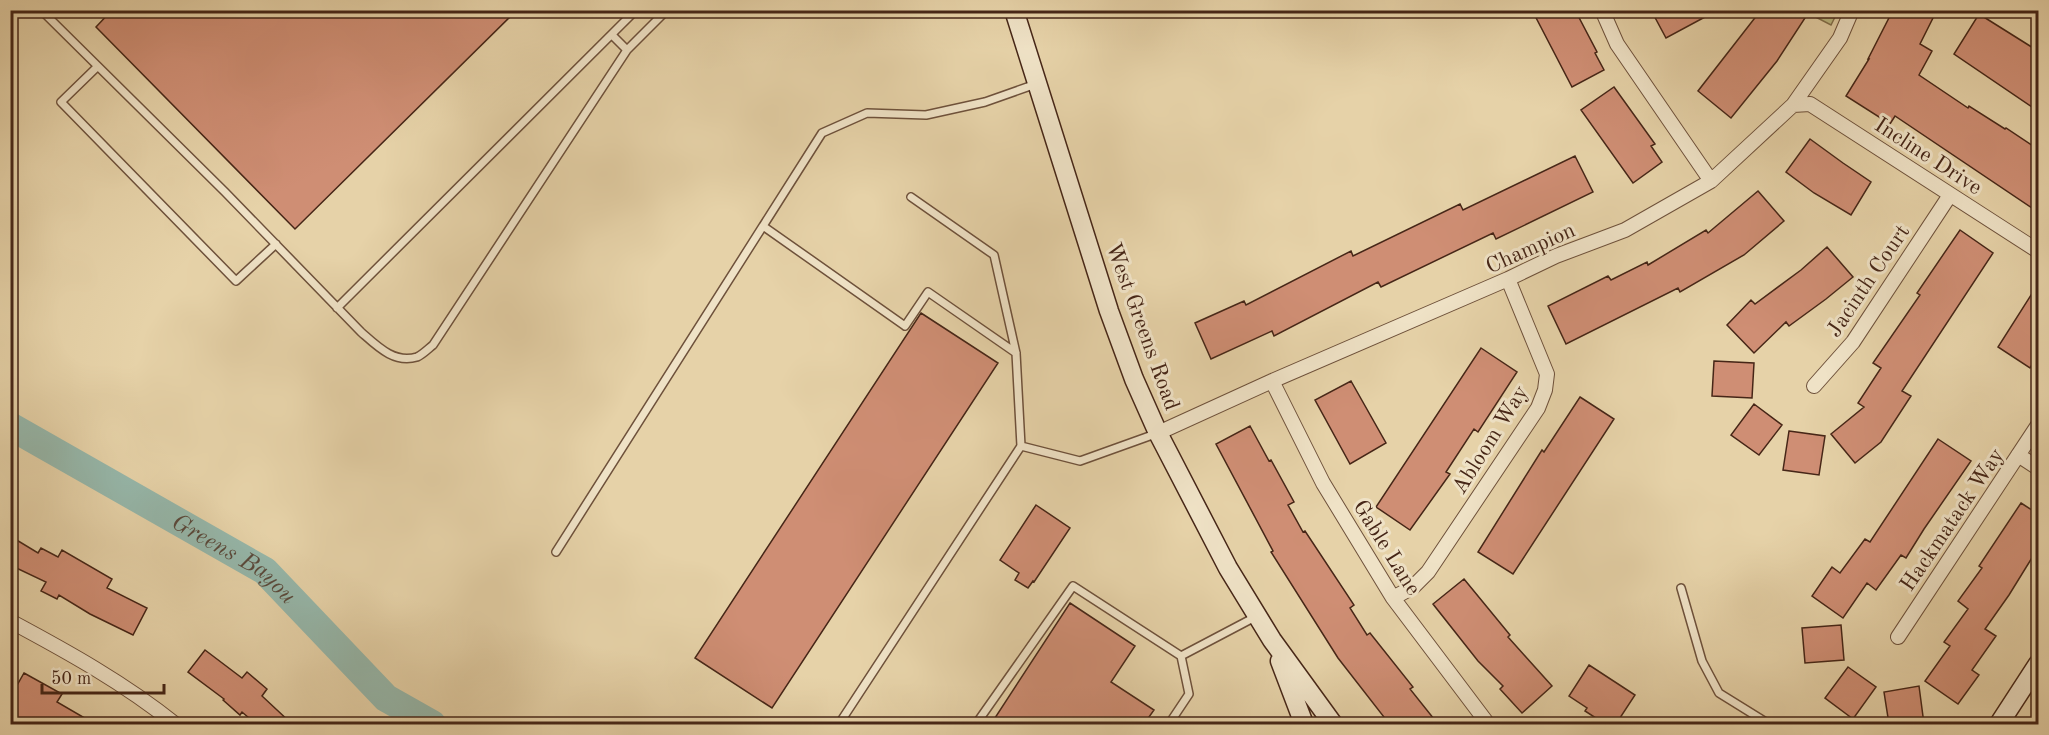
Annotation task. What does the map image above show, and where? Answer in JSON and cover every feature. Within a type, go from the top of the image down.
[{"type":"main road","name":"West Greens Road","points":[[1014,10],[1109,311],[1134,379],[1158,433],[1228,568],[1272,640],[1333,724]]},
{"type":"main road","name":"West Greens Road","points":[[1272,640],[1304,724]]},
{"type":"main road","points":[[1999,724],[2038,664]]},
{"type":"street","points":[[1602,10],[1617,44],[1711,181]]},
{"type":"street","name":"Champion","points":[[1158,433],[1556,256],[1625,230],[1711,181],[1793,105],[1840,38],[1852,10]]},
{"type":"street","name":"Incline Drive","points":[[1793,105],[1810,104],[2038,251]]},
{"type":"street","name":"Jacinth Court","points":[[1814,386],[1853,342],[1950,195]]},
{"type":"street","name":"Abloom Way","points":[[1393,598],[1413,587],[1428,572],[1538,408],[1545,390],[1547,374],[1508,279]]},
{"type":"street","name":"Gable Lane","points":[[1272,381],[1323,483],[1393,598],[1488,724]]},
{"type":"street","name":"Hackmatack Way","points":[[1898,637],[2038,427]]},
{"type":"street","points":[[2018,455],[2038,468]]},
{"type":"street","points":[[10,621],[110,677],[175,724]]},
{"type":"lane","points":[[41,10],[276,244],[337,308],[385,353],[403,358],[418,356],[433,345],[627,50],[667,10]]},
{"type":"lane","points":[[337,308],[636,10]]},
{"type":"lane","points":[[612,35],[627,50]]},
{"type":"lane","points":[[98,67],[61,102],[236,281],[276,244]]},
{"type":"lane","points":[[556,552],[822,133],[867,113],[926,115],[985,102],[1037,84]]},
{"type":"lane","points":[[839,724],[1021,446],[1016,353],[993,255],[911,197]]},
{"type":"lane","points":[[763,226],[905,326],[928,292],[1016,353]]},
{"type":"lane","points":[[1021,446],[1080,461],[1158,433]]},
{"type":"lane","points":[[976,724],[1073,586],[1181,657],[1189,694],[1169,724]]},
{"type":"lane","points":[[1681,588],[1702,661],[1719,693],[1769,724]]},
{"type":"lane","points":[[1181,657],[1257,616]]},
{"type":"shaded area","points":[[1804,11],[1838,11],[1831,25]]},
{"type":"building","points":[[112,10],[517,10],[295,229],[96,27]]},
{"type":"building","points":[[1532,10],[1575,10],[1604,70],[1572,87]]},
{"type":"building","points":[[1651,10],[1718,10],[1666,38]]},
{"type":"building","points":[[1761,10],[1793,10],[1805,18],[1777,61],[1731,118],[1698,91]]},
{"type":"building","points":[[1893,10],[1937,10],[1920,44],[1932,51],[1919,75],[1968,108],[1969,106],[2036,148],[2034,151],[2038,155],[2038,212],[1895,116],[1890,124],[1846,96],[1869,59]]},
{"type":"building","points":[[1979,14],[2038,51],[2038,111],[1954,54]]},
{"type":"building","points":[[1614,87],[1655,144],[1651,146],[1662,162],[1633,183],[1581,110]]},
{"type":"building","points":[[1810,139],[1871,182],[1851,215],[1814,193],[1786,172]]},
{"type":"building","points":[[1575,156],[1593,192],[1496,239],[1493,233],[1381,287],[1378,282],[1274,336],[1272,331],[1211,359],[1195,323],[1244,301],[1246,305],[1351,251],[1353,256],[1460,204],[1463,210]]},
{"type":"building","points":[[1758,191],[1784,221],[1744,255],[1680,292],[1678,288],[1566,344],[1548,306],[1608,276],[1611,280],[1647,262],[1648,265],[1706,230],[1708,233]]},
{"type":"building","points":[[1960,230],[1993,253],[1902,391],[1911,396],[1881,442],[1855,463],[1831,434],[1864,407],[1858,403],[1881,368],[1873,363],[1920,295],[1917,293]]},
{"type":"building","points":[[1827,247],[1853,277],[1789,326],[1786,322],[1754,353],[1727,325],[1751,300],[1755,304],[1801,270]]},
{"type":"building","points":[[2038,284],[2038,355],[2030,368],[1998,347]]},
{"type":"building","points":[[921,313],[998,363],[772,708],[695,658]]},
{"type":"building","points":[[1481,348],[1517,372],[1478,432],[1474,429],[1446,472],[1450,474],[1410,530],[1376,507]]},
{"type":"building","points":[[1714,361],[1754,363],[1752,398],[1712,396]]},
{"type":"building","points":[[1351,381],[1386,443],[1350,464],[1315,400]]},
{"type":"building","points":[[1580,397],[1614,419],[1513,574],[1478,552],[1542,450],[1544,452]]},
{"type":"building","points":[[1754,404],[1782,425],[1759,455],[1731,435]]},
{"type":"building","points":[[1250,426],[1294,502],[1288,505],[1303,532],[1305,531],[1354,605],[1350,608],[1367,635],[1370,633],[1413,687],[1410,689],[1438,724],[1375,724],[1384,717],[1338,658],[1271,552],[1273,551],[1216,444]]},
{"type":"building","points":[[1789,431],[1825,436],[1819,475],[1783,470]]},
{"type":"building","points":[[1938,439],[1971,461],[1906,558],[1901,555],[1876,590],[1867,583],[1843,618],[1812,596],[1832,567],[1840,573],[1865,539],[1870,542]]},
{"type":"building","points":[[2021,503],[2038,514],[2038,548],[1985,629],[1996,636],[1972,670],[1979,675],[1958,704],[1925,681],[1950,646],[1944,642],[1968,609],[1958,601],[1982,568],[1979,566]]},
{"type":"building","points":[[1036,505],[1070,528],[1028,588],[1015,580],[1019,573],[1000,560]]},
{"type":"building","points":[[10,536],[38,553],[41,548],[58,557],[62,550],[112,579],[107,588],[147,608],[133,635],[90,614],[59,595],[57,599],[41,591],[46,582],[10,565]]},
{"type":"building","points":[[1464,579],[1510,635],[1508,637],[1552,686],[1522,713],[1500,689],[1503,686],[1478,661],[1433,604]]},
{"type":"building","points":[[1070,603],[1135,646],[1111,682],[1154,710],[1144,724],[991,724]]},
{"type":"building","points":[[1841,625],[1844,660],[1805,663],[1802,628]]},
{"type":"building","points":[[205,650],[242,678],[247,672],[267,689],[262,696],[292,724],[256,724],[242,712],[240,715],[224,699],[188,672]]},
{"type":"building","points":[[1589,665],[1635,695],[1616,724],[1605,724],[1585,711],[1587,708],[1569,696]]},
{"type":"building","points":[[1848,667],[1876,687],[1853,719],[1825,698]]},
{"type":"building","points":[[24,673],[62,694],[57,702],[95,724],[10,724],[10,684],[16,687]]},
{"type":"building","points":[[1919,686],[1924,724],[1889,724],[1884,692]]},
{"type":"waterway","name":"Greens Bayou","points":[[10,426],[265,571],[386,698],[432,724]]}]
